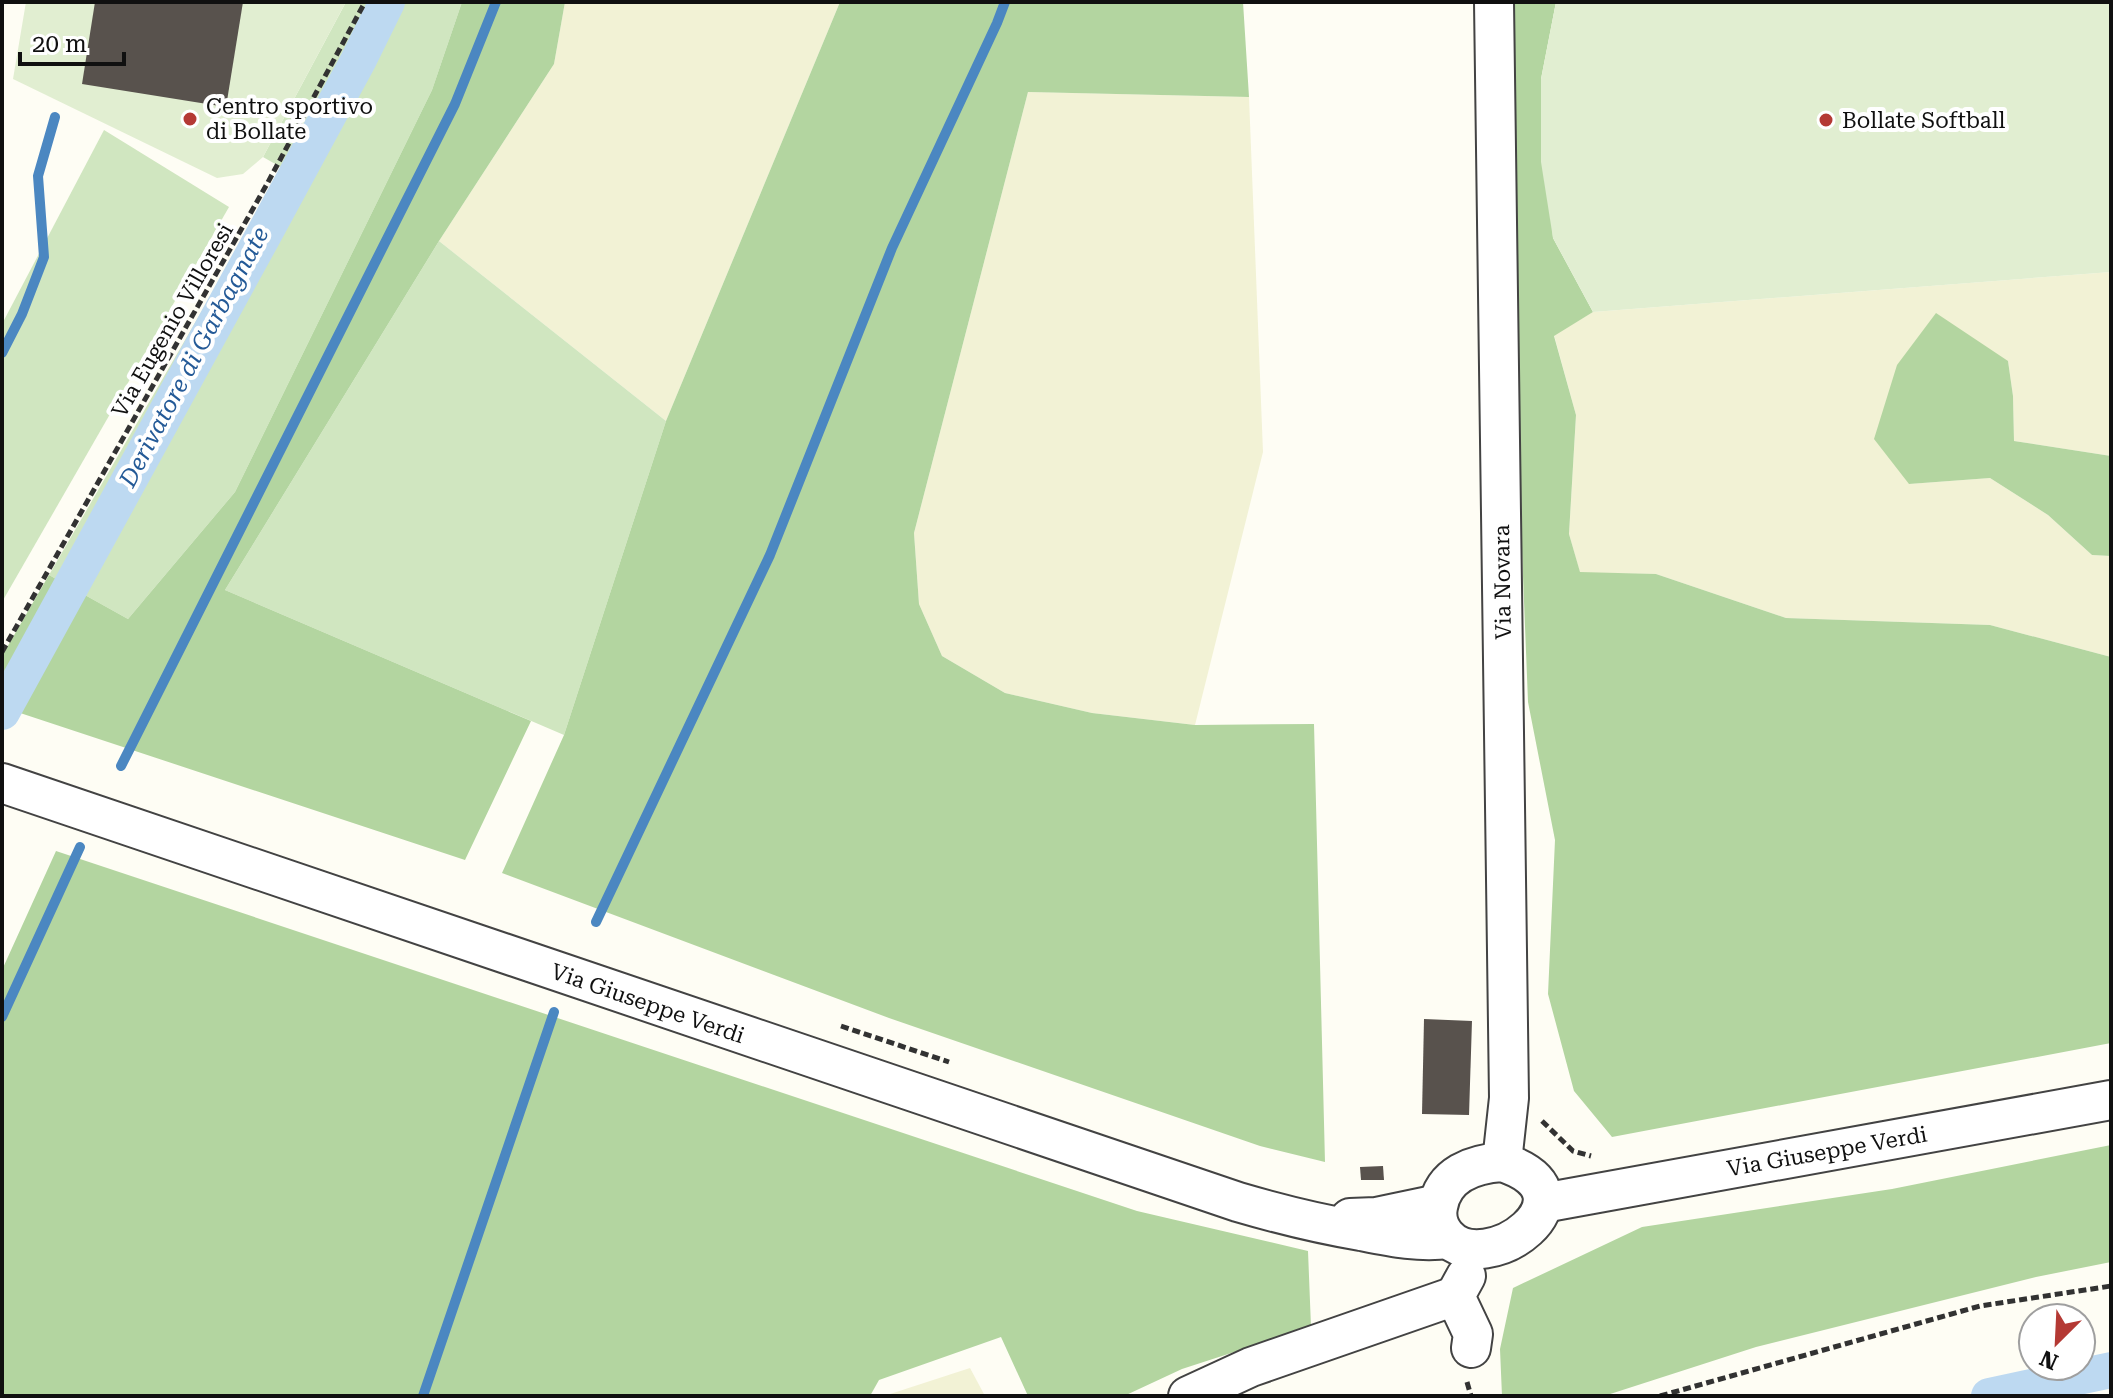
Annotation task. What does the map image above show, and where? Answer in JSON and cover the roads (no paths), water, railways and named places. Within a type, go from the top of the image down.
[{"type":"street","name":"Via Novara","points":[[1494,2],[1509,1098],[1502,1162]]},
{"type":"street","name":"Via Giuseppe Verdi","points":[[2,783],[1238,1202],[1296,1219],[1427,1242],[1456,1231]]},
{"type":"street","name":"Via Giuseppe Verdi","points":[[1543,1203],[2111,1100]]},
{"type":"street","points":[[1456,1231],[1510,1241],[1525,1232],[1538,1216],[1543,1203],[1534,1177],[1502,1162],[1481,1163],[1459,1173],[1446,1185],[1456,1231],[1455,1296],[1473,1334],[1471,1348]]},
{"type":"street","points":[[1188,1396],[1251,1367],[1455,1296]]},
{"type":"waterway","name":"Derivatore di Garbagnate","points":[[2,712],[358,61],[387,2]]},
{"type":"waterway","points":[[121,766],[455,104],[496,2]]},
{"type":"waterway","points":[[596,922],[770,555],[892,248],[1005,2]]},
{"type":"waterway","points":[[2,353],[22,314],[44,257],[38,176],[55,117]]},
{"type":"waterway","points":[[2,1017],[80,847]]},
{"type":"waterway","points":[[423,1396],[554,1012]]},
{"type":"waterway","points":[[1989,1396],[2111,1370]]},
{"type":"place","name":"Centro sportivo di Bollate","points":[[190,119]]},
{"type":"place","name":"Bollate Softball","points":[[1826,120]]}]
